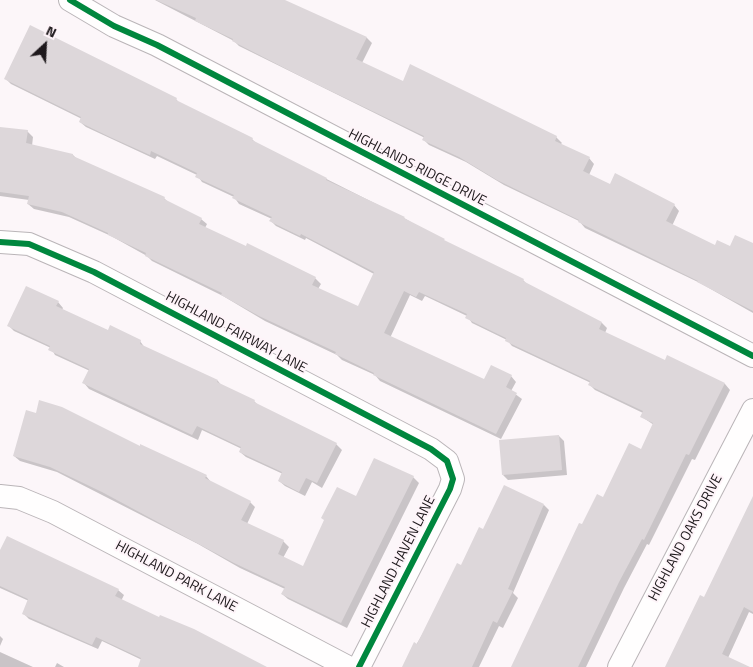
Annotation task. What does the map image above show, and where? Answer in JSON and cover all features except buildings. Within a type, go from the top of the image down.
[{"type":"street","name":"HIGHLANDS RIDGE DRIVE","points":[[70,0],[114,26],[156,45],[753,356]]},
{"type":"street","name":"HIGHLAND FAIRWAY LANE","points":[[0,242],[29,244],[94,272],[431,448],[442,456],[450,467]]},
{"type":"street","name":"HIGHLAND OAKS DRIVE","points":[[619,667],[753,410]]},
{"type":"street","name":"HIGHLAND HAVEN LANE","points":[[359,667],[446,498],[453,479],[450,467]]},
{"type":"street","name":"HIGHLAND PARK LANE","points":[[0,496],[19,498],[53,512],[348,667]]},
{"type":"cycle path","points":[[70,0],[114,26],[157,45],[753,356]]},
{"type":"cycle path","points":[[0,242],[29,244],[94,272],[431,449],[447,461],[453,479],[450,489],[359,667]]}]
